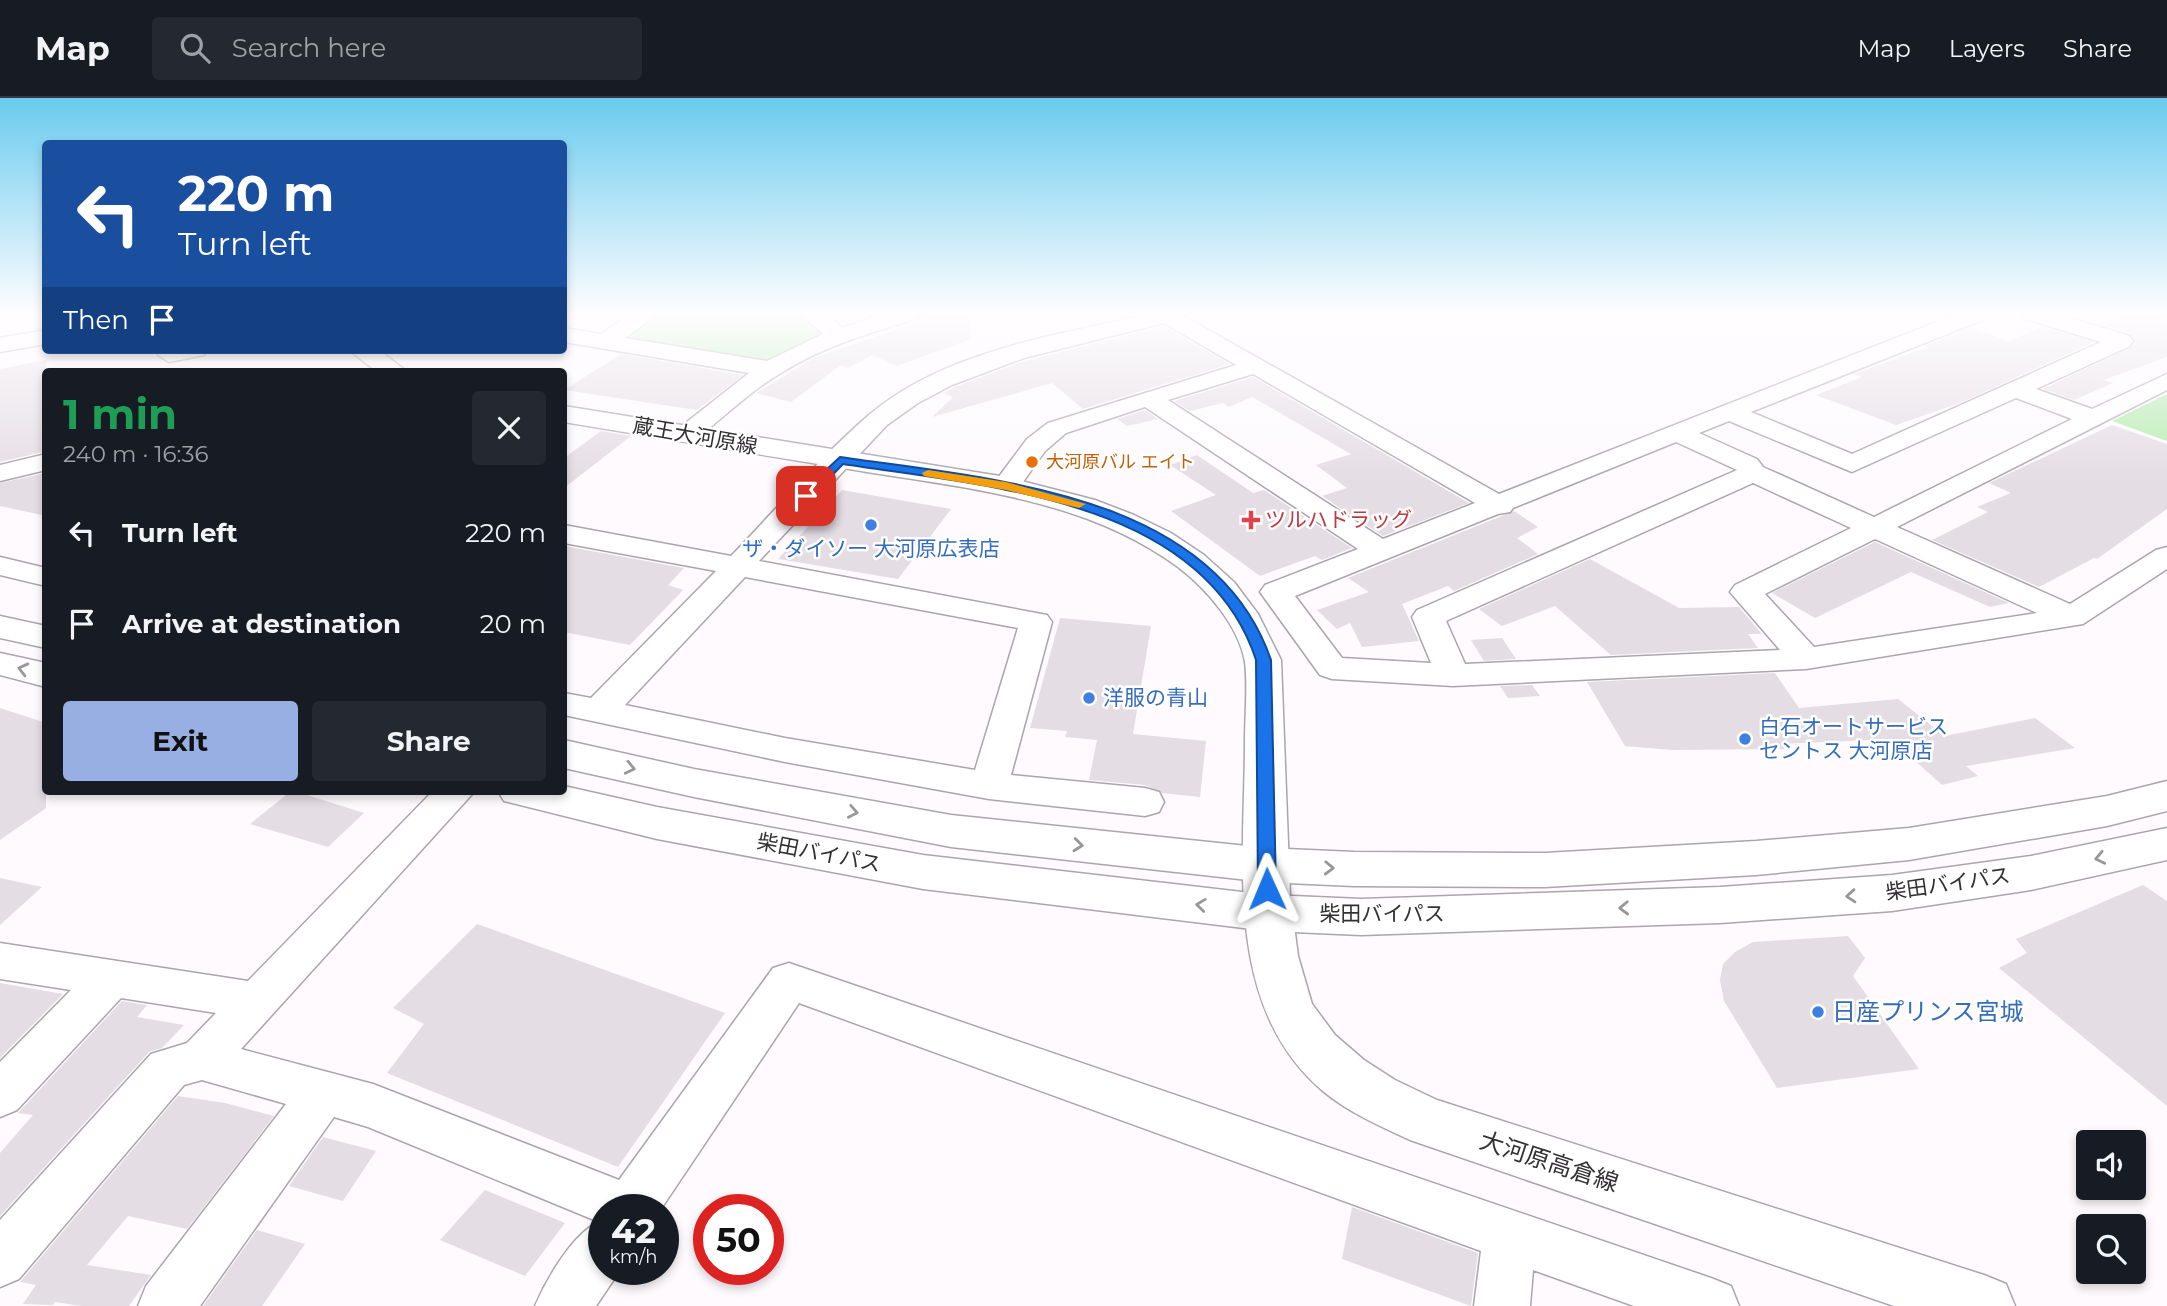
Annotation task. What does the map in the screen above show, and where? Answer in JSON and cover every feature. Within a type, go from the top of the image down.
[{"type":"main road","name":"蔵王大河原線","points":[[567,414],[1006,486],[1065,499],[1118,518],[1158,538],[1204,572],[1227,595],[1254,632],[1263,660],[1267,889]]},
{"type":"main road","points":[[0,627],[42,636]]},
{"type":"main road","points":[[0,664],[42,674]]},
{"type":"main road","name":"柴田バイパス","points":[[567,755],[694,783],[1267,889],[1373,917],[1720,905],[1892,893],[2031,873],[2167,844]]},
{"type":"main road","name":"柴田バイパス","points":[[536,795],[657,823],[923,872],[1267,889],[1756,858],[1909,844],[2107,811],[2167,796]]},
{"type":"main road","name":"大河原高倉線","points":[[1267,889],[1282,990],[1303,1035],[1336,1070],[1375,1099],[1429,1122],[1984,1306]]},
{"type":"street","points":[[687,434],[768,370]]},
{"type":"street","points":[[599,711],[877,420],[928,385],[968,370]]},
{"type":"street","points":[[1006,486],[1036,445],[1057,428],[1241,370]]},
{"type":"street","points":[[1264,370],[1500,506]]},
{"type":"street","points":[[1837,370],[1500,506],[1276,592],[1332,668],[1453,675],[1806,659],[2072,618],[2167,556]]},
{"type":"street","points":[[1731,413],[1852,464],[2058,370]]},
{"type":"street","points":[[1806,659],[1746,592],[2167,381]]},
{"type":"street","points":[[2015,390],[2093,418]]},
{"type":"street","points":[[1149,398],[1380,550]]},
{"type":"street","points":[[1679,434],[1748,465],[1754,472],[2072,618]]},
{"type":"street","points":[[0,473],[42,463]]},
{"type":"street","points":[[1453,675],[1428,617],[1754,472]]},
{"type":"street","points":[[567,535],[1036,622],[989,786]]},
{"type":"street","points":[[0,566],[42,576]]},
{"type":"street","points":[[567,705],[785,750],[989,786],[1145,802]]},
{"type":"street","points":[[0,1260],[168,1069],[202,1059],[452,795]]},
{"type":"street","points":[[0,961],[256,1001]]},
{"type":"street","points":[[0,1095],[111,979]]},
{"type":"street","points":[[640,1194],[789,981],[1711,1306]]},
{"type":"street","points":[[202,1059],[373,1106],[592,1194]]},
{"type":"street","points":[[166,1306],[324,1092]]},
{"type":"street","points":[[1502,1306],[1510,1236]]},
{"type":"street","points":[[563,1306],[588,1270]]},
{"type":"green space","points":[[2167,394],[2167,441],[2112,421]]},
{"type":"building","points":[[0,370],[42,370],[42,452],[0,462]]},
{"type":"building","points":[[595,370],[716,370],[743,375],[697,410],[567,390]]},
{"type":"building","points":[[793,370],[834,370],[791,402],[756,393]]},
{"type":"building","points":[[1000,370],[1209,370],[1083,409],[1052,383],[932,417],[953,397],[944,393]]},
{"type":"building","points":[[1864,370],[2032,370],[1960,403],[1896,425],[1816,395],[1862,377],[1854,374]]},
{"type":"building","points":[[2082,370],[2130,370],[2103,380],[2113,383],[2074,400],[2043,389]]},
{"type":"building","points":[[1253,377],[1469,503],[1383,536],[1322,496],[1347,488],[1316,465],[1351,454],[1252,397],[1229,407],[1223,403],[1190,411],[1174,401]]},
{"type":"building","points":[[1145,410],[1158,419],[1127,426],[1117,419]]},
{"type":"building","points":[[2112,425],[2167,444],[2167,509],[2097,559],[2094,558],[2039,587],[1932,540],[1988,512],[1977,507],[2011,493],[1989,483]]},
{"type":"building","points":[[601,431],[631,436],[567,486],[567,456]]},
{"type":"building","points":[[1197,455],[1253,493],[1264,490],[1352,548],[1322,560],[1315,556],[1260,576],[1171,511],[1216,495],[1170,465]]},
{"type":"building","points":[[42,474],[42,515],[0,506],[0,483]]},
{"type":"building","points":[[842,490],[951,509],[898,579],[778,559]]},
{"type":"building","points":[[1514,511],[1538,527],[1517,538],[1538,554],[1454,591],[1448,586],[1402,604],[1419,641],[1362,647],[1350,623],[1337,629],[1317,610],[1369,592],[1348,578]]},
{"type":"building","points":[[1875,542],[2009,603],[1990,607],[1911,572],[1815,618],[1772,593]]},
{"type":"building","points":[[567,547],[684,568],[668,585],[683,590],[630,645],[567,633]]},
{"type":"building","points":[[1590,559],[1679,608],[1739,607],[1762,634],[1748,634],[1758,648],[1611,655],[1555,606],[1502,626],[1479,609]]},
{"type":"building","points":[[1060,618],[1151,626],[1133,734],[1206,741],[1200,797],[1162,793],[1145,785],[1089,780],[1097,740],[1065,737],[1067,731],[1030,728]]},
{"type":"building","points":[[1502,638],[1516,659],[1484,661],[1471,640]]},
{"type":"building","points":[[1775,673],[1799,708],[1898,699],[1945,736],[2035,718],[2075,748],[1966,766],[1978,776],[1942,785],[1891,739],[1781,744],[1785,749],[1672,750],[1625,746],[1587,682]]},
{"type":"building","points":[[1532,685],[1540,696],[1508,698],[1500,686]]},
{"type":"building","points":[[0,708],[42,722],[42,795],[46,795],[46,808],[0,840]]},
{"type":"building","points":[[286,795],[307,795],[364,813],[328,847],[250,824]]},
{"type":"building","points":[[0,878],[42,887],[0,925]]},
{"type":"building","points":[[2143,885],[2167,901],[2167,1106],[1999,968],[2027,953],[2016,939]]},
{"type":"building","points":[[477,924],[725,1013],[618,1167],[387,1073],[424,1024],[393,1008]]},
{"type":"building","points":[[1848,936],[1865,958],[1853,976],[1919,1069],[1777,1088],[1724,1001],[1720,980],[1723,964],[1735,952],[1753,942]]},
{"type":"building","points":[[0,983],[63,994],[0,1058]]},
{"type":"building","points":[[122,1001],[147,1005],[137,1017],[184,1025],[162,1048],[149,1052],[0,1216],[0,1153],[33,1115],[18,1113]]},
{"type":"building","points":[[178,1096],[225,1103],[274,1116],[187,1229],[128,1216],[87,1265],[151,1275],[129,1306],[81,1306],[55,1302],[53,1305],[23,1304],[36,1285],[20,1282]]},
{"type":"building","points":[[323,1137],[376,1151],[343,1201],[289,1186]]},
{"type":"building","points":[[485,1190],[565,1223],[525,1276],[440,1240]]},
{"type":"building","points":[[1352,1207],[1478,1253],[1471,1306],[1342,1259]]},
{"type":"building","points":[[257,1230],[305,1244],[262,1306],[203,1306]]},
{"type":"slow traffic","points":[[928,473],[1006,486],[1079,504]]},
{"type":"place","name":"大河原バル エイト","points":[[1032,462]]},
{"type":"place","name":"ツルハドラッグ","points":[[1251,520]]},
{"type":"place","name":"ザ・ダイソー 大河原広表店","points":[[871,525]]},
{"type":"place","name":"洋服の青山","points":[[1089,698]]},
{"type":"place","name":"白石オートサービス セントス 大河原店","points":[[1745,739]]},
{"type":"place","name":"日産プリンス宮城","points":[[1818,1012]]},
{"type":"route","points":[[806,496],[840,460],[1006,486],[1065,499],[1118,518],[1158,538],[1196,564],[1227,595],[1254,632],[1263,660],[1267,889]]}]
